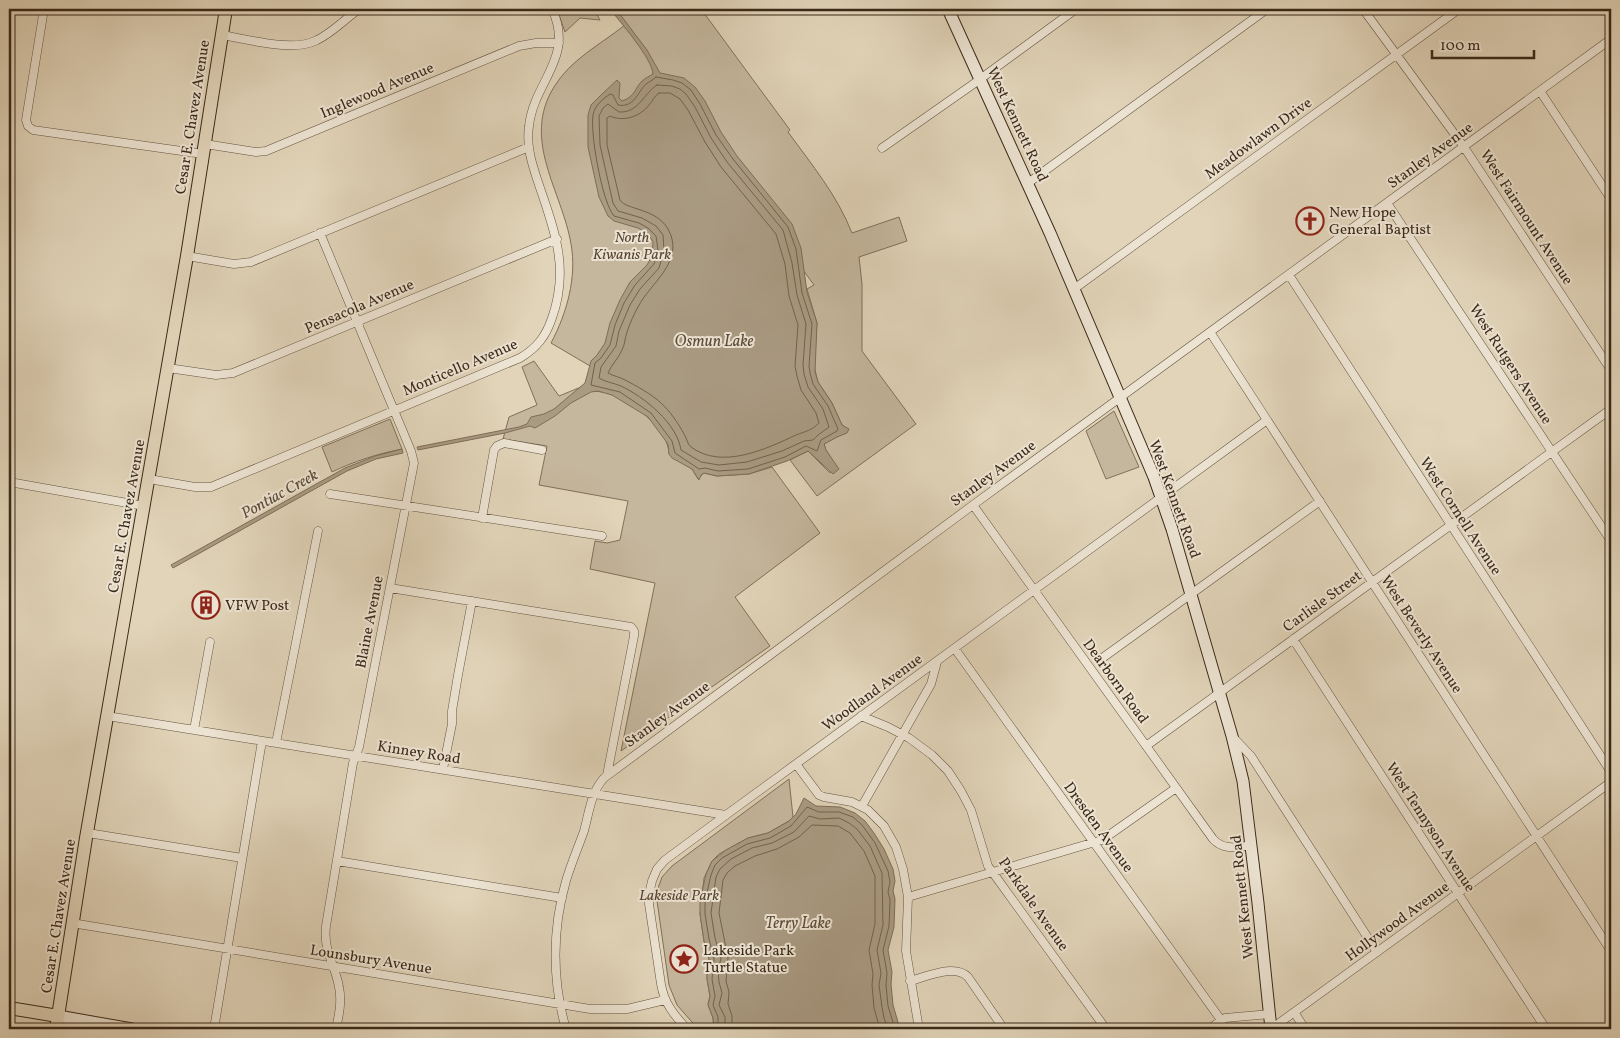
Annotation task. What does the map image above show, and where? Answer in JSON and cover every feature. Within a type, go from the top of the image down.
[{"type":"main road","name":"Cesar E. Chavez Avenue","points":[[56,1029],[107,716],[187,256],[226,9]]},
{"type":"main road","points":[[9,1008],[58,1016]]},
{"type":"street","name":"Inglewood Avenue","points":[[44,9],[26,120],[28,126],[34,130],[204,149],[266,151],[512,48],[531,43],[559,43]]},
{"type":"street","points":[[222,35],[279,45],[309,44],[321,38],[359,9]]},
{"type":"street","points":[[552,9],[558,26],[559,43]]},
{"type":"street","name":"West Kennett Road","points":[[948,9],[1028,183],[1161,496],[1244,781],[1271,1029]]},
{"type":"street","points":[[882,148],[1076,9]]},
{"type":"street","points":[[1028,183],[1267,9]]},
{"type":"street","name":"West Fairmount Avenue","points":[[1363,9],[1464,147],[1611,370]]},
{"type":"street","name":"Meadowlawn Drive","points":[[1074,289],[1459,9]]},
{"type":"street","name":"Stanley Avenue","points":[[566,1029],[557,981],[556,951],[562,898],[594,794],[607,775],[1611,39]]},
{"type":"street","name":"Monticello Avenue","points":[[149,479],[195,487],[211,487],[520,358],[534,350],[546,335],[559,297],[561,269],[556,239],[531,160],[528,129],[532,109],[554,63],[559,43]]},
{"type":"street","points":[[1540,91],[1611,199]]},
{"type":"street","points":[[187,256],[243,264],[529,147]]},
{"type":"street","name":"West Rutgers Avenue","points":[[1387,203],[1611,541]]},
{"type":"street","name":"Blaine Avenue","points":[[320,233],[413,459],[413,468],[359,747],[353,763],[325,931],[326,948],[340,991],[336,1029]]},
{"type":"street","name":"Pensacola Avenue","points":[[168,368],[216,376],[229,375],[556,239]]},
{"type":"street","name":"West Cornell Avenue","points":[[1288,275],[1611,772]]},
{"type":"street","name":"West Beverly Avenue","points":[[1210,332],[1611,951]]},
{"type":"street","name":"Carlisle Street","points":[[1146,746],[1611,409]]},
{"type":"street","name":"Woodland Avenue","points":[[665,1000],[661,984],[649,894],[657,869],[665,860],[1267,420]]},
{"type":"street","points":[[482,518],[494,450],[498,445],[504,443],[542,450]]},
{"type":"street","points":[[15,483],[144,506]]},
{"type":"street","points":[[330,494],[602,536]]},
{"type":"street","points":[[1101,659],[1320,501]]},
{"type":"street","name":"Dearborn Road","points":[[973,505],[1216,843],[1229,848],[1252,846]]},
{"type":"street","points":[[276,743],[318,531]]},
{"type":"street","points":[[390,588],[628,625],[633,629],[634,636],[607,775]]},
{"type":"street","points":[[443,770],[472,601]]},
{"type":"street","name":"West Tennyson Avenue","points":[[1293,639],[1546,1029]]},
{"type":"street","points":[[194,730],[210,642]]},
{"type":"street","name":"Dresden Avenue","points":[[955,649],[1221,1020]]},
{"type":"street","points":[[862,806],[931,684],[937,662]]},
{"type":"street","name":"Kinney Road","points":[[107,716],[726,815]]},
{"type":"street","name":"Parkdale Avenue","points":[[861,716],[903,734],[932,755],[956,782],[971,810],[988,866],[1106,1029]]},
{"type":"street","points":[[1232,736],[1242,744],[1251,756],[1377,952]]},
{"type":"street","points":[[214,1029],[262,741]]},
{"type":"street","points":[[796,764],[818,795],[846,800],[862,806],[877,817],[892,837],[901,863],[908,897],[906,946],[918,1029]]},
{"type":"street","name":"Hollywood Avenue","points":[[1271,1029],[1611,782]]},
{"type":"street","points":[[908,897],[1102,840],[1176,788]]},
{"type":"street","points":[[88,833],[242,858]]},
{"type":"street","points":[[337,861],[562,898]]},
{"type":"street","name":"Lounsbury Avenue","points":[[72,923],[597,1010],[639,1007],[665,1000]]},
{"type":"street","points":[[910,981],[952,970],[962,972],[968,977],[1004,1029]]},
{"type":"street","points":[[665,1000],[672,1013],[687,1029]]},
{"type":"street","points":[[1294,1012],[1305,1029]]},
{"type":"street","points":[[1208,1029],[1226,1018],[1270,1014]]},
{"type":"street","points":[[58,1016],[132,1029]]},
{"type":"green space","points":[[557,9],[594,9],[600,20],[580,18],[565,32]]},
{"type":"green space","name":"North Kiwanis Park","points":[[701,9],[790,130],[788,132],[815,168],[839,206],[852,233],[899,217],[907,241],[859,257],[862,284],[862,351],[916,424],[817,496],[790,460],[808,451],[830,473],[831,458],[824,444],[848,429],[842,425],[832,403],[818,382],[814,366],[817,323],[807,289],[814,285],[687,110],[702,241],[607,376],[551,343],[566,307],[572,282],[573,256],[566,224],[547,166],[541,126],[545,107],[561,77],[586,53],[625,25],[614,10]]},
{"type":"green space","points":[[534,361],[559,396],[581,387],[611,394],[639,410],[663,435],[669,454],[692,469],[698,479],[704,473],[717,476],[749,474],[772,467],[820,533],[735,597],[770,646],[621,751],[655,583],[590,569],[595,541],[607,543],[620,540],[628,501],[539,485],[547,446],[503,439],[509,417],[537,405],[522,367]]},
{"type":"green space","points":[[1114,411],[1139,467],[1106,479],[1086,431]]},
{"type":"green space","points":[[390,419],[402,449],[366,458],[332,472],[322,447]]},
{"type":"green space","name":"Lakeside Park","points":[[789,779],[793,817],[768,833],[748,838],[719,854],[712,861],[704,878],[700,914],[709,959],[707,965],[710,996],[708,1004],[713,1018],[714,1029],[698,1029],[677,1005],[669,985],[657,901],[657,891],[662,877],[672,866]]},
{"type":"water","name":"Osmun Lake","points":[[610,9],[616,9],[647,50],[660,73],[684,78],[695,87],[737,156],[792,224],[801,248],[807,292],[817,323],[815,372],[818,382],[832,403],[842,425],[849,429],[847,433],[824,444],[839,469],[833,474],[808,451],[787,461],[749,474],[717,476],[704,473],[699,480],[692,469],[672,458],[669,454],[668,444],[648,417],[612,395],[598,391],[591,392],[571,403],[555,416],[535,428],[530,426],[505,433],[418,450],[417,447],[519,427],[527,424],[531,417],[554,409],[585,383],[591,361],[605,343],[610,323],[620,300],[630,282],[647,265],[652,256],[653,242],[649,235],[638,228],[614,221],[608,216],[599,197],[588,147],[588,115],[591,105],[617,80],[620,83],[619,98],[622,101],[630,97],[642,81],[653,74],[642,50]]},
{"type":"water","points":[[402,449],[403,453],[376,459],[347,471],[173,568],[171,565],[345,468],[375,456]]},
{"type":"water","name":"Terry Lake","points":[[804,798],[816,806],[840,807],[855,813],[865,821],[874,833],[893,869],[895,881],[893,891],[895,899],[894,927],[888,950],[892,972],[893,1005],[900,1029],[714,1029],[713,1018],[708,1005],[710,996],[707,965],[709,959],[700,914],[700,901],[706,874],[712,861],[726,850],[748,838],[768,833],[789,821],[796,814]]},
{"type":"place","name":"New Hope General Baptist","points":[[1310,221]]},
{"type":"place","name":"VFW Post","points":[[206,605]]},
{"type":"place","name":"Lakeside Park Turtle Statue","points":[[684,959]]},
{"type":"water label","name":"Pontiac Creek","points":[[279,493]]}]
